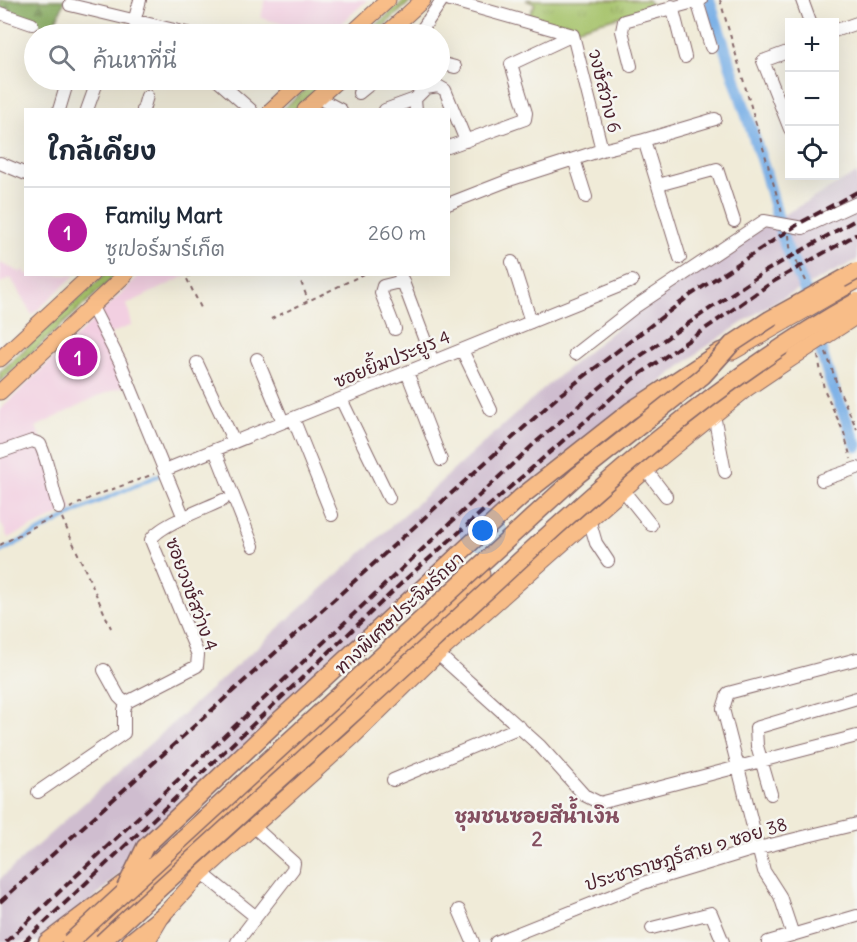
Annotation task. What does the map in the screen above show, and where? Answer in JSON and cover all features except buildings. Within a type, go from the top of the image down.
[{"type":"highway","name":"ทางพิเศษประจิมรัถยา","points":[[70,942],[578,476],[703,376],[732,345],[770,319],[857,271]]},
{"type":"highway","points":[[102,942],[608,480],[727,383],[807,330],[857,302]]},
{"type":"highway","points":[[116,942],[125,888],[145,847],[158,834],[521,497],[630,411],[732,345]]},
{"type":"highway","points":[[47,942],[262,782]]},
{"type":"highway","points":[[130,942],[163,915]]},
{"type":"main road","points":[[362,24],[388,0]]},
{"type":"main road","points":[[397,24],[423,0]]},
{"type":"main road","points":[[273,108],[292,90]]},
{"type":"main road","points":[[307,108],[327,90]]},
{"type":"main road","points":[[0,359],[90,276]]},
{"type":"main road","points":[[0,392],[124,276]]},
{"type":"main road","points":[[86,942],[262,782],[582,479],[686,385],[729,354],[857,281]]},
{"type":"main road","points":[[147,942],[163,915],[202,873],[353,737],[438,654],[589,519],[714,415],[794,357],[857,316]]},
{"type":"street","points":[[134,22],[140,0]]},
{"type":"street","points":[[426,24],[442,0]]},
{"type":"street","name":"วงษ์สว่าง 6","points":[[450,0],[573,35],[602,150],[644,140],[680,258]]},
{"type":"street","points":[[802,0],[809,18]]},
{"type":"street","points":[[631,66],[622,31],[624,21],[672,6],[699,1],[711,47]]},
{"type":"street","points":[[70,5],[143,24]]},
{"type":"street","points":[[672,6],[685,57]]},
{"type":"street","points":[[0,13],[32,24]]},
{"type":"street","points":[[839,29],[857,23]]},
{"type":"street","points":[[450,146],[525,119],[526,113],[511,64],[514,60],[573,35]]},
{"type":"street","points":[[785,53],[764,62],[788,126]]},
{"type":"street","points":[[450,66],[456,67]]},
{"type":"street","points":[[59,108],[65,90]]},
{"type":"street","points":[[88,108],[94,90]]},
{"type":"street","points":[[228,90],[249,108]]},
{"type":"street","points":[[359,93],[363,90]]},
{"type":"street","points":[[395,108],[416,104],[425,90]]},
{"type":"street","points":[[445,90],[466,141]]},
{"type":"street","points":[[143,108],[147,96]]},
{"type":"street","points":[[318,98],[337,108]]},
{"type":"street","points":[[644,140],[715,118]]},
{"type":"street","points":[[450,203],[512,179],[602,150]]},
{"type":"street","points":[[574,159],[586,197]]},
{"type":"street","points":[[0,163],[24,173]]},
{"type":"street","points":[[658,185],[717,169],[734,221]]},
{"type":"street","points":[[575,354],[635,308],[764,221],[782,225],[809,226],[857,202]]},
{"type":"street","points":[[512,262],[531,322]]},
{"type":"street","points":[[395,329],[381,294],[383,286],[402,278],[433,362]]},
{"type":"street","name":"ซอยยิ้มประยูร 4","points":[[165,470],[632,281]]},
{"type":"street","name":"ซอยวงษ์สว่าง 4","points":[[92,306],[120,362],[184,518]]},
{"type":"street","points":[[462,350],[491,410]]},
{"type":"street","points":[[257,359],[332,514]]},
{"type":"street","points":[[197,363],[234,442]]},
{"type":"street","points":[[406,372],[441,460]]},
{"type":"street","points":[[341,399],[389,498]]},
{"type":"street","points":[[714,415],[725,472]]},
{"type":"street","points":[[0,452],[32,441],[40,444],[47,459],[52,489],[62,511]]},
{"type":"street","points":[[215,450],[253,546]]},
{"type":"street","points":[[822,480],[856,468]]},
{"type":"street","points":[[646,470],[666,496]]},
{"type":"street","points":[[623,490],[651,525]]},
{"type":"street","name":"ซอยวงษ์สว่าง 4","points":[[126,704],[132,698],[197,666],[198,663],[198,655],[151,544],[152,536],[223,500]]},
{"type":"street","points":[[589,519],[596,543],[608,561]]},
{"type":"street","points":[[438,654],[520,727],[592,801],[609,803],[857,736]]},
{"type":"street","points":[[793,935],[784,904],[769,882],[758,848],[723,709],[728,693],[857,659]]},
{"type":"street","points":[[38,792],[123,733],[126,704],[118,697],[104,670]]},
{"type":"street","points":[[771,794],[755,732],[759,725],[857,698]]},
{"type":"street","points":[[393,780],[520,727]]},
{"type":"street","name":"ประชาราษฎร์สาย ๑ ซอย 38","points":[[496,942],[518,938],[646,882],[758,848],[857,824]]},
{"type":"street","points":[[237,942],[293,869],[294,862],[254,827]]},
{"type":"street","points":[[202,873],[256,917]]},
{"type":"street","points":[[459,910],[473,942]]},
{"type":"street","points":[[652,928],[711,913],[723,942]]},
{"type":"street","points":[[768,942],[857,916]]},
{"type":"path","points":[[720,0],[779,207],[782,225]]},
{"type":"path","points":[[188,276],[186,277],[202,310]]},
{"type":"path","points":[[299,276],[308,300]]},
{"type":"path","points":[[271,319],[360,276]]},
{"type":"path","points":[[818,354],[824,388],[844,433],[856,468]]},
{"type":"path","points":[[0,545],[94,496],[165,470]]},
{"type":"path","points":[[62,511],[65,526],[111,628]]},
{"type":"shaded area","points":[[265,0],[367,0],[341,24],[282,24],[261,18]]},
{"type":"shaded area","points":[[857,173],[857,260],[769,305],[703,349],[551,467],[377,624],[49,942],[0,942],[0,879],[549,384],[636,312],[759,229]]},
{"type":"shaded area","points":[[0,263],[20,272],[24,270],[24,276],[74,276],[32,315],[11,278],[0,283]]},
{"type":"shaded area","points":[[139,276],[186,276],[127,304],[132,325],[110,334],[133,383],[98,396],[36,427],[72,509],[8,538],[0,521],[0,410]]},
{"type":"green space","points":[[0,0],[65,0],[55,24],[41,24],[0,10]]},
{"type":"green space","points":[[405,0],[412,0],[386,24],[377,24]]},
{"type":"green space","points":[[526,0],[648,0],[654,7],[575,29],[528,17],[535,4]]},
{"type":"green space","points":[[305,90],[316,90],[296,108],[284,108]]},
{"type":"green space","points":[[103,276],[115,276],[0,382],[0,372]]},
{"type":"waterway","points":[[709,0],[766,174],[784,242],[818,320],[822,354],[830,380],[857,446]]},
{"type":"waterway","points":[[0,552],[80,510],[159,475]]},
{"type":"railway","points":[[0,902],[561,394],[692,294],[800,223],[857,192]]},
{"type":"railway","points":[[6,942],[535,443],[624,367],[764,272],[857,219]]},
{"type":"railway","points":[[24,942],[407,578],[633,379],[771,283],[857,234]]},
{"type":"place","name":"Family Mart","points":[[78,357]]},
{"type":"district","name":"ชุมชนซอยสีน้ำเงิน 2","points":[[537,826]]}]
